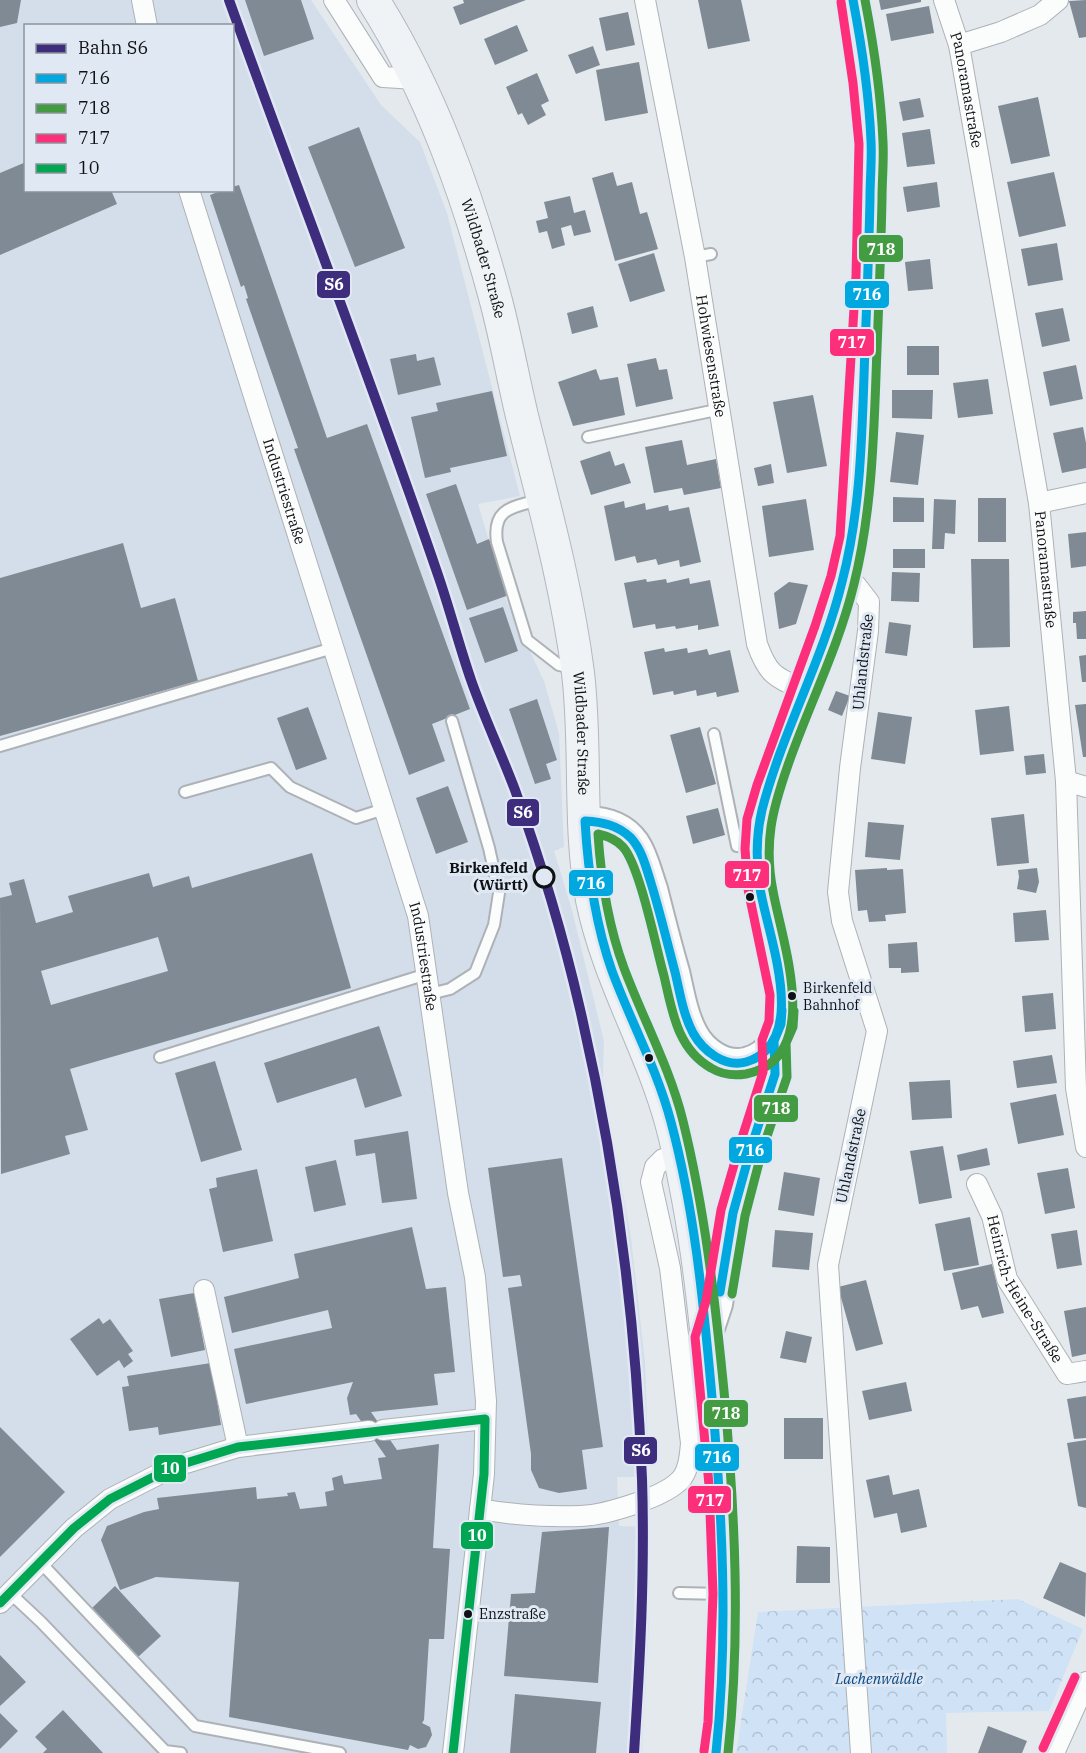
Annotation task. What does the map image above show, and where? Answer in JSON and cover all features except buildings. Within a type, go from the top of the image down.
[{"type":"main road","name":"Wildbader Straße","points":[[373,0],[416,79],[449,154],[471,214],[497,305],[543,499],[577,669],[582,711],[585,821],[592,897],[602,939],[619,988],[656,1073],[680,1156],[690,1211],[706,1337],[721,1484],[725,1594],[720,1724],[716,1753]]},
{"type":"main road","points":[[585,821],[599,821],[616,826],[635,843],[648,875],[684,1012],[699,1043],[709,1053],[733,1062],[746,1062],[760,1055],[774,1041],[782,1024],[782,994],[764,908],[757,848],[759,821],[768,789],[843,579],[853,528],[863,401],[871,144],[853,0]]},
{"type":"main road","points":[[706,1337],[718,1304],[733,1213],[751,1148],[776,1074],[774,1041]]},
{"type":"street","points":[[142,0],[147,24]]},
{"type":"street","points":[[334,0],[383,77],[416,79]]},
{"type":"street","name":"Hohwiesenstraße","points":[[645,0],[703,256],[721,409],[757,644],[764,665],[778,678],[804,690]]},
{"type":"street","name":"Panoramastraße","points":[[944,0],[959,45],[1039,503],[1065,781],[1076,1088],[1086,1147]]},
{"type":"street","points":[[959,45],[1001,32],[1040,15],[1058,0]]},
{"type":"street","name":"Industriestraße","points":[[190,192],[418,916],[458,1193],[475,1277],[485,1419],[484,1474],[453,1753]]},
{"type":"street","points":[[1039,503],[1086,493]]},
{"type":"street","name":"Uhlandstraße","points":[[843,579],[855,584],[869,602],[868,632],[850,768],[838,892],[842,921],[877,1031],[828,1265],[861,1753]]},
{"type":"street","points":[[1065,781],[1086,786]]},
{"type":"street","points":[[480,1509],[503,1514],[583,1516],[656,1497],[673,1487],[683,1476],[690,1460],[691,1443],[670,1268],[651,1182],[655,1167],[663,1159],[680,1156]]},
{"type":"street","name":"Heinrich-Heine-Straße","points":[[977,1184],[992,1216],[1006,1279],[1067,1374],[1086,1371]]},
{"type":"street","points":[[204,1290],[238,1447]]},
{"type":"street","points":[[5,1598],[74,1528],[110,1499],[173,1467],[238,1447],[485,1419]]},
{"type":"street","points":[[1054,1753],[1086,1682]]},
{"type":"lane","points":[[588,437],[721,409]]},
{"type":"lane","points":[[543,499],[509,508],[503,513],[496,521],[497,542],[527,640],[560,665],[577,669]]},
{"type":"lane","points":[[0,746],[333,648]]},
{"type":"lane","points":[[430,994],[450,989],[475,973],[494,926],[500,893],[452,721]]},
{"type":"lane","points":[[714,734],[737,846],[757,848]]},
{"type":"lane","points":[[185,792],[271,768],[290,786],[356,818],[384,809]]},
{"type":"lane","points":[[159,1057],[427,974]]},
{"type":"lane","points":[[40,1562],[195,1726],[340,1753]]},
{"type":"lane","points":[[679,1593],[725,1594]]},
{"type":"lane","points":[[5,1598],[41,1622],[165,1752],[181,1753]]},
{"type":"shaded area","points":[[0,0],[311,0],[381,105],[420,142],[447,213],[520,496],[478,504],[507,602],[544,681],[559,733],[564,847],[554,851],[572,910],[604,1041],[603,1079],[631,1238],[645,1362],[649,1477],[617,1477],[619,1526],[650,1527],[649,1622],[642,1753],[0,1753]]},
{"type":"green space","name":"Lachenwäldle","points":[[1018,1599],[1083,1629],[1049,1711],[946,1713],[947,1753],[736,1753],[758,1612]]},
{"type":"rail line","name":"S6","points":[[229,0],[413,503],[481,708],[525,817],[559,926],[580,1009],[614,1184],[635,1361],[642,1479],[643,1548],[634,1753]]},
{"type":"transit line","name":"716","points":[[716,1753],[722,1661],[721,1524],[711,1386],[697,1253],[686,1187],[665,1102],[619,990],[601,934],[590,878],[585,821],[615,827],[631,838],[638,848],[657,905],[684,1011],[697,1040],[709,1052],[730,1063],[746,1062],[766,1051],[777,1033],[781,1010],[776,958],[760,888],[757,849],[760,819],[780,752],[834,611],[849,553],[860,466],[871,148],[867,88],[853,0]]},
{"type":"transit line","name":"718","points":[[728,1753],[734,1662],[734,1527],[724,1391],[708,1255],[691,1154],[678,1101],[631,987],[614,935],[603,885],[598,834],[608,837],[623,847],[635,871],[647,908],[673,1015],[683,1040],[690,1050],[711,1068],[728,1074],[746,1074],[770,1064],[785,1046],[792,1023],[789,967],[773,891],[769,859],[772,819],[788,765],[848,607],[865,526],[872,467],[883,149],[879,88],[865,0]]},
{"type":"transit line","name":"717","points":[[704,1751],[708,1722],[713,1594],[709,1485],[695,1337],[706,1301],[721,1210],[763,1072],[762,1040],[769,1021],[770,995],[748,889],[745,849],[747,819],[757,785],[815,626],[831,576],[840,536],[856,276],[859,144],[841,2]]},
{"type":"transit line","name":"716","points":[[720,1292],[733,1213],[775,1074],[774,1041],[781,1024],[782,1010]]},
{"type":"transit line","name":"718","points":[[732,1294],[745,1216],[762,1151],[787,1077],[786,1043],[793,1027],[794,1011]]},
{"type":"transit line","name":"10","points":[[0,1603],[74,1528],[110,1499],[173,1467],[238,1447],[485,1419],[484,1474],[453,1753]]},
{"type":"transit line","name":"717","points":[[1043,1748],[1075,1677]]},
{"type":"place","name":"Birkenfeld (Württ)","points":[[544,877]]},
{"type":"place","name":"Birkenfeld Bahnhof","points":[[792,996]]},
{"type":"place","name":"Enzstraße","points":[[468,1614]]}]
